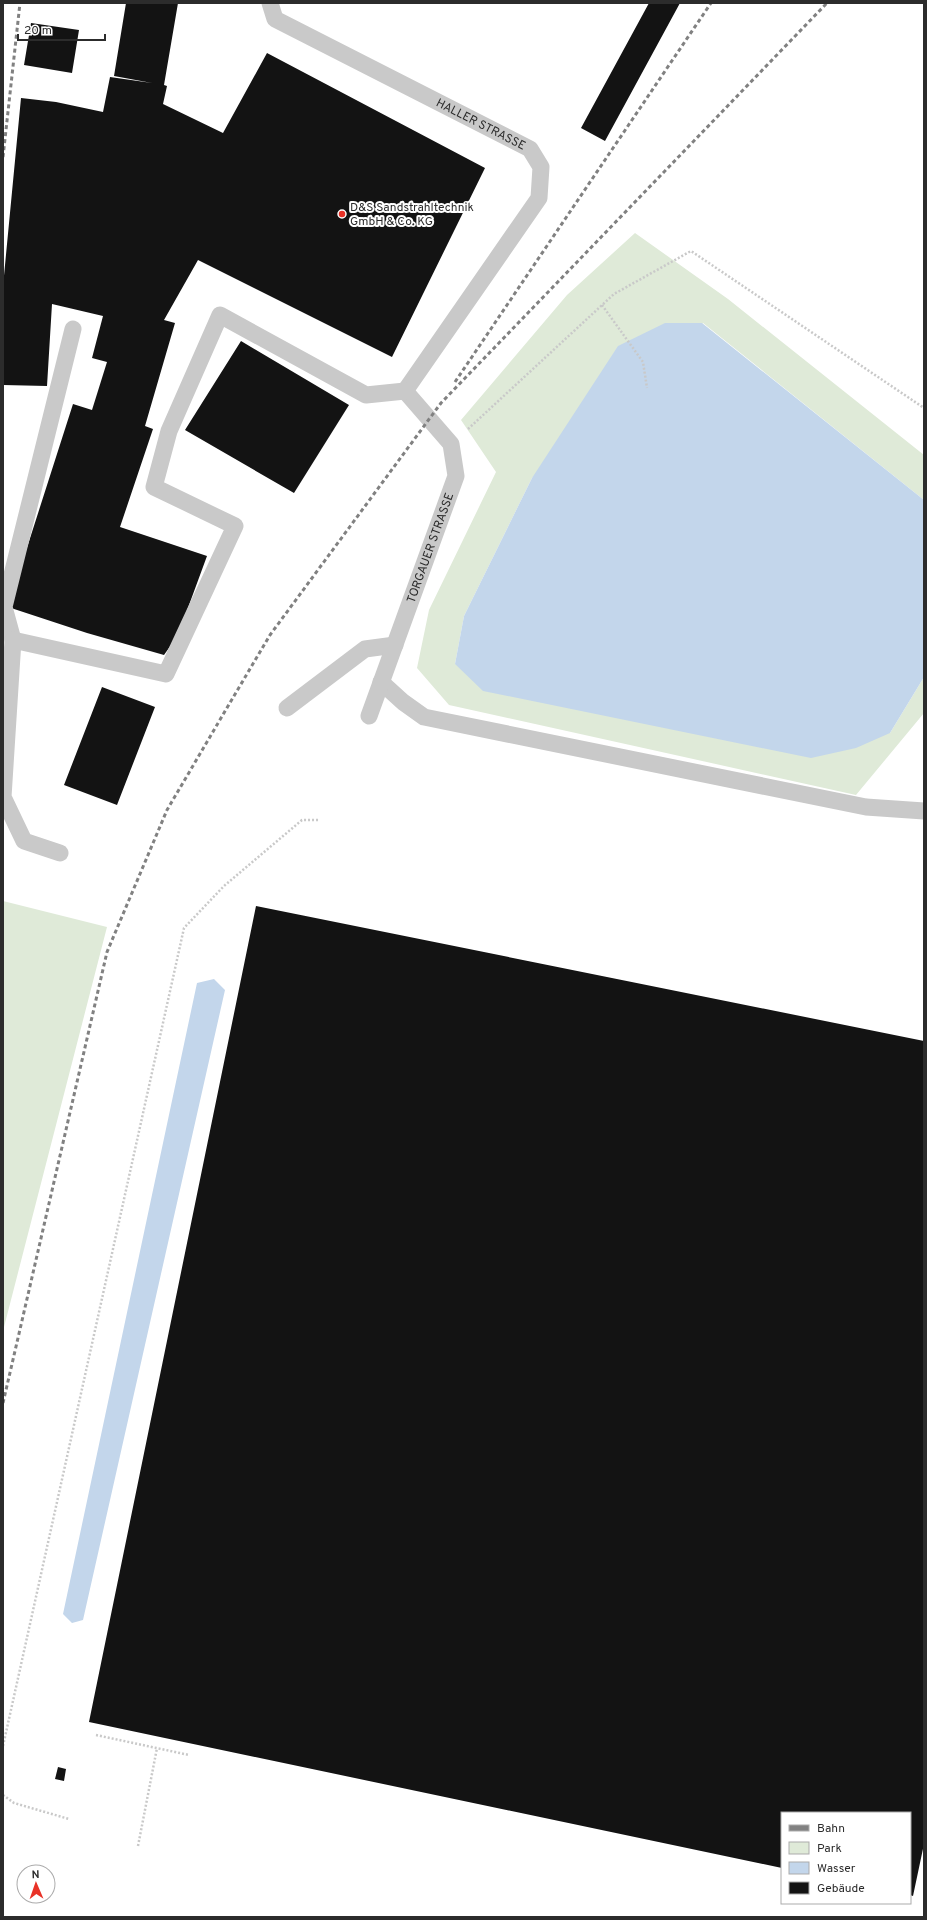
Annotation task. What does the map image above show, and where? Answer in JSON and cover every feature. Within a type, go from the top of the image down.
[{"type":"lane","name":"HALLER STRASSE","points":[[270,3],[276,19],[530,149],[541,167],[539,198],[405,391]]},
{"type":"lane","points":[[13,640],[166,674],[235,526],[154,487],[169,432],[220,315],[366,395],[405,391],[451,444]]},
{"type":"lane","points":[[60,853],[24,841],[3,797],[13,640],[4,607],[72,329]]},
{"type":"lane","name":"TORGAUER STRASSE","points":[[369,716],[456,476],[451,444]]},
{"type":"lane","points":[[287,708],[365,649],[395,644]]},
{"type":"lane","points":[[381,682],[403,702],[424,717],[866,807],[924,811]]},
{"type":"path","points":[[451,444],[614,294],[691,251],[924,408]]},
{"type":"path","points":[[602,306],[643,362],[647,388]]},
{"type":"path","points":[[3,1746],[184,928],[224,886],[302,820],[320,820]]},
{"type":"path","points":[[96,1735],[189,1755]]},
{"type":"path","points":[[138,1846],[157,1748]]},
{"type":"path","points":[[3,1795],[14,1804],[69,1820]]},
{"type":"green space","points":[[635,233],[728,299],[924,455],[924,500],[703,323],[532,478],[464,616],[455,664],[890,733],[924,677],[924,713],[856,795],[449,705],[417,668],[429,610],[496,472],[461,420],[567,295]]},
{"type":"green space","points":[[3,901],[107,927],[3,1331]]},
{"type":"water","points":[[665,323],[702,323],[924,500],[924,677],[890,733],[856,748],[811,758],[483,691],[455,664],[464,616],[532,478],[618,346]]},
{"type":"water","points":[[214,979],[225,990],[83,1620],[72,1623],[63,1614],[197,983]]},
{"type":"building","points":[[126,3],[178,3],[164,85],[167,86],[163,104],[223,133],[267,53],[485,168],[392,357],[198,260],[164,320],[175,323],[145,426],[153,429],[120,527],[207,556],[178,635],[164,655],[87,633],[8,607],[73,404],[92,410],[107,362],[92,358],[103,316],[52,304],[47,386],[3,385],[3,286],[21,98],[56,102],[103,112],[110,77],[152,83],[114,76]]},
{"type":"building","points":[[649,3],[680,3],[605,141],[581,128]]},
{"type":"building","points":[[31,23],[79,30],[72,73],[24,65]]},
{"type":"building","points":[[241,341],[349,405],[294,493],[185,430]]},
{"type":"building","points":[[102,687],[155,707],[117,805],[64,785]]},
{"type":"building","points":[[256,906],[924,1041],[924,1844],[913,1896],[911,1895],[911,1812],[781,1812],[781,1868],[89,1722]]},
{"type":"building","points":[[58,1767],[66,1769],[64,1781],[55,1779]]},
{"type":"railway","points":[[3,157],[20,3]]},
{"type":"railway","points":[[455,382],[711,3]]},
{"type":"railway","points":[[3,1403],[107,952],[167,810],[231,701],[270,635],[441,403],[827,3]]},
{"type":"place","name":"D&S Sandstrahltechnik GmbH & Co. KG","points":[[342,214]]}]
